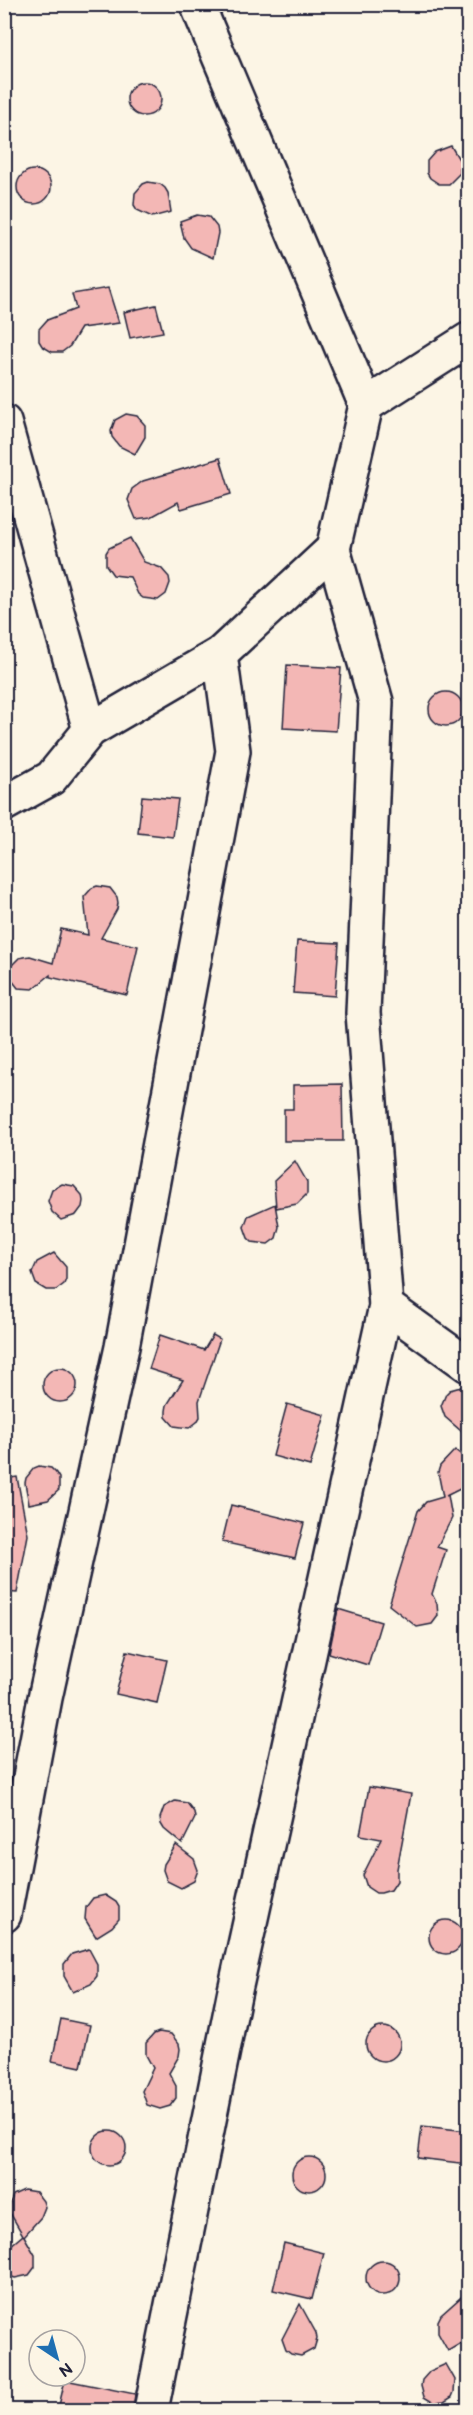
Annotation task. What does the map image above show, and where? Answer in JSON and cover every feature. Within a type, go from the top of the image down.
[{"type":"street","points":[[151,2410],[234,1995],[386,1306],[363,1013],[376,702],[333,549],[366,405],[197,4]]},
{"type":"street","points":[[366,405],[468,340]]},
{"type":"street","points":[[4,422],[90,730]]},
{"type":"street","points":[[4,804],[51,778],[90,730],[220,654],[333,549]]},
{"type":"street","points":[[4,1915],[45,1698],[122,1347],[233,751],[220,654]]},
{"type":"street","points":[[386,1306],[468,1365]]},
{"type":"building","points":[[144,82],[156,87],[161,99],[156,111],[144,116],[132,111],[127,99],[132,87]]},
{"type":"building","points":[[451,146],[460,161],[460,173],[449,184],[439,184],[427,173],[427,161],[435,152]]},
{"type":"building","points":[[34,170],[46,175],[51,187],[46,199],[34,204],[22,199],[17,187],[22,175]]},
{"type":"building","points":[[148,182],[160,184],[165,188],[171,212],[152,217],[137,210],[134,205],[135,193]]},
{"type":"building","points":[[197,215],[209,217],[217,227],[213,258],[191,248],[184,238],[180,221]]},
{"type":"building","points":[[108,288],[119,323],[81,328],[70,346],[62,352],[52,352],[42,346],[39,341],[39,329],[47,320],[76,309],[72,294]]},
{"type":"building","points":[[156,305],[163,332],[130,338],[124,312]]},
{"type":"building","points":[[126,414],[137,416],[145,425],[145,437],[135,454],[119,446],[112,437],[111,431],[115,420]]},
{"type":"building","points":[[220,458],[231,494],[181,509],[178,502],[151,517],[136,519],[128,500],[132,489],[143,481]]},
{"type":"building","points":[[130,538],[144,562],[161,568],[169,577],[170,583],[166,594],[158,600],[143,598],[138,594],[130,577],[113,575],[106,565],[106,553],[109,548]]},
{"type":"building","points":[[287,665],[341,668],[336,731],[283,728]]},
{"type":"building","points":[[446,692],[458,697],[463,709],[458,721],[446,726],[434,721],[429,709],[434,697]]},
{"type":"building","points":[[142,796],[178,799],[173,837],[138,833]]},
{"type":"building","points":[[97,886],[110,888],[117,897],[118,903],[101,938],[138,946],[127,995],[50,977],[50,975],[33,989],[18,988],[11,979],[10,967],[19,958],[30,956],[53,963],[61,929],[88,935],[84,897]]},
{"type":"building","points":[[297,941],[339,943],[335,996],[293,993]]},
{"type":"building","points":[[342,1084],[343,1141],[284,1141],[284,1109],[293,1109],[293,1085]]},
{"type":"building","points":[[295,1161],[307,1182],[307,1194],[297,1204],[276,1208],[274,1181]]},
{"type":"building","points":[[62,1184],[74,1186],[82,1195],[83,1201],[76,1215],[61,1220],[52,1212],[48,1201],[52,1190]]},
{"type":"building","points":[[275,1204],[279,1227],[276,1238],[268,1244],[252,1242],[244,1227],[248,1216]]},
{"type":"building","points":[[54,1253],[66,1267],[66,1279],[64,1284],[56,1290],[46,1290],[36,1284],[32,1273],[37,1262]]},
{"type":"building","points":[[160,1335],[204,1350],[213,1335],[220,1339],[199,1401],[200,1417],[189,1428],[174,1426],[166,1417],[167,1405],[183,1380],[149,1369]]},
{"type":"building","points":[[60,1368],[72,1373],[77,1385],[72,1397],[60,1402],[48,1397],[43,1385],[48,1373]]},
{"type":"building","points":[[468,1385],[468,1437],[445,1417],[441,1406],[450,1390]]},
{"type":"building","points":[[287,1404],[325,1415],[310,1466],[273,1456]]},
{"type":"building","points":[[455,1450],[468,1460],[468,1485],[448,1495],[452,1518],[437,1547],[446,1550],[432,1594],[437,1604],[438,1616],[432,1624],[417,1627],[389,1605],[418,1511],[426,1502],[443,1497],[438,1472],[440,1466]]},
{"type":"building","points":[[39,1466],[51,1468],[56,1473],[59,1478],[59,1490],[48,1500],[29,1504],[26,1478],[34,1468]]},
{"type":"building","points":[[17,1477],[28,1535],[17,1593],[4,1592],[4,1479]]},
{"type":"building","points":[[231,1505],[304,1523],[295,1558],[222,1542]]},
{"type":"building","points":[[338,1609],[381,1622],[368,1665],[329,1653]]},
{"type":"building","points":[[127,1651],[167,1660],[157,1703],[116,1694]]},
{"type":"building","points":[[369,1787],[411,1794],[397,1869],[397,1881],[391,1890],[381,1893],[376,1893],[367,1887],[363,1875],[381,1839],[360,1835]]},
{"type":"building","points":[[175,1801],[187,1803],[194,1812],[195,1818],[182,1844],[164,1829],[160,1818],[164,1807]]},
{"type":"building","points":[[176,1845],[194,1859],[198,1870],[194,1881],[181,1888],[167,1881],[163,1870],[164,1864]]},
{"type":"building","points":[[105,1895],[116,1902],[119,1907],[119,1919],[112,1927],[96,1937],[85,1919],[86,1907],[93,1898]]},
{"type":"building","points":[[446,1920],[458,1925],[463,1937],[458,1949],[446,1954],[434,1949],[429,1937],[434,1925]]},
{"type":"building","points":[[89,1949],[97,1964],[97,1976],[91,1984],[73,1992],[64,1976],[64,1964],[72,1954]]},
{"type":"building","points":[[61,2019],[90,2025],[81,2067],[52,2061]]},
{"type":"building","points":[[383,2027],[395,2032],[400,2044],[395,2056],[383,2061],[371,2056],[366,2044],[371,2032]]},
{"type":"building","points":[[159,2032],[171,2034],[180,2049],[179,2056],[169,2073],[176,2086],[176,2098],[170,2106],[160,2109],[147,2105],[142,2091],[153,2068],[146,2055],[146,2043]]},
{"type":"building","points":[[422,2126],[468,2131],[468,2164],[418,2158]]},
{"type":"building","points":[[109,2131],[121,2136],[126,2148],[121,2160],[109,2165],[97,2160],[92,2148],[97,2136]]},
{"type":"building","points":[[309,2157],[321,2162],[326,2174],[321,2186],[309,2191],[297,2186],[292,2174],[297,2162]]},
{"type":"building","points":[[24,2190],[36,2192],[45,2207],[41,2217],[24,2236],[35,2255],[35,2267],[29,2275],[15,2278],[4,2274],[4,2251],[23,2235],[9,2207],[13,2195]]},
{"type":"building","points":[[284,2243],[324,2253],[312,2299],[273,2290]]},
{"type":"building","points":[[383,2261],[395,2266],[400,2278],[395,2290],[383,2295],[371,2290],[366,2278],[371,2266]]},
{"type":"building","points":[[468,2291],[468,2339],[448,2351],[438,2333],[438,2321],[441,2315]]},
{"type":"building","points":[[300,2304],[317,2339],[314,2349],[301,2356],[291,2354],[286,2350],[282,2339]]},
{"type":"building","points":[[446,2364],[455,2380],[454,2392],[452,2397],[444,2402],[434,2403],[424,2397],[422,2380],[430,2371]]},
{"type":"building","points":[[87,2384],[135,2394],[133,2410],[58,2410],[63,2388],[87,2388]]}]
